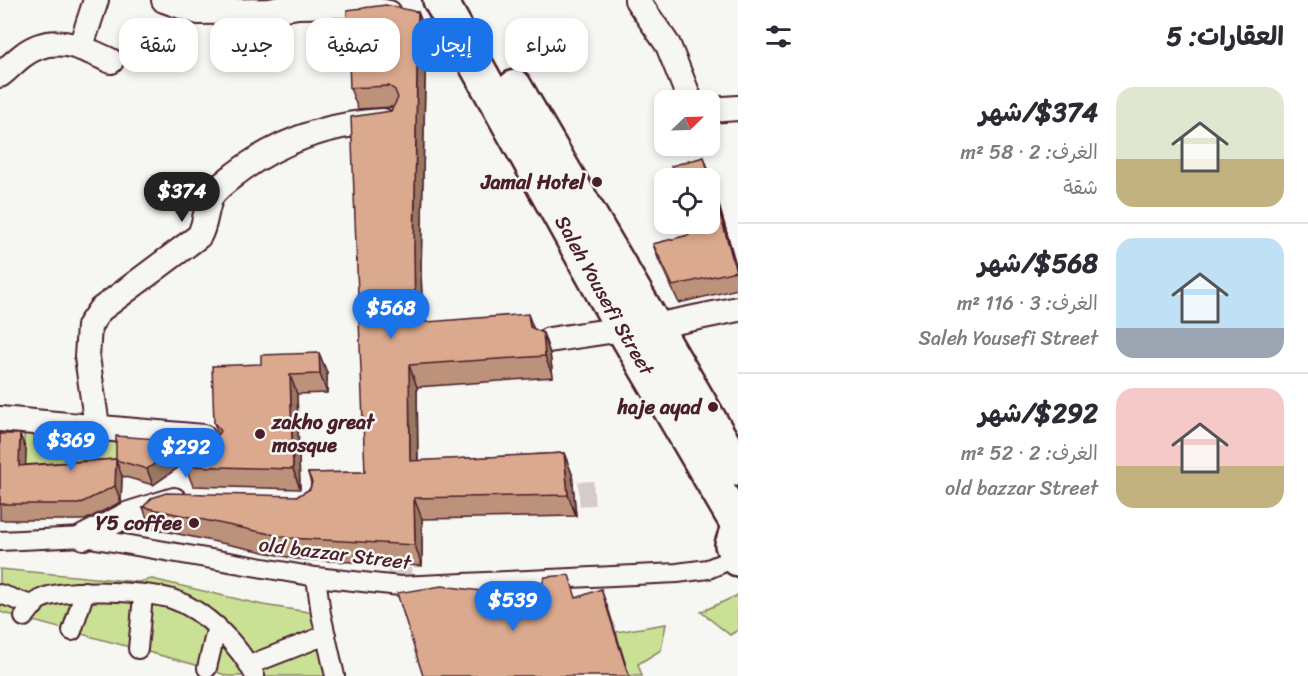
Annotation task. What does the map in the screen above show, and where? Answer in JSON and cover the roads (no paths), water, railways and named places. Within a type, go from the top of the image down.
[{"type":"main road","name":"Saleh Yousefi Street","points":[[440,0],[623,329],[738,542]]},
{"type":"main road","name":"Saleh Yousefi Street","points":[[464,0],[738,469]]},
{"type":"street","points":[[81,46],[96,0]]},
{"type":"street","points":[[164,0],[198,12],[269,11],[298,6],[350,5],[390,13]]},
{"type":"street","points":[[637,0],[668,45],[686,90]]},
{"type":"street","points":[[0,75],[24,55],[42,45],[60,42],[81,46],[111,61]]},
{"type":"street","points":[[720,109],[738,108]]},
{"type":"street","points":[[98,426],[87,357],[89,326],[100,310],[199,236],[204,227],[211,196],[246,166],[285,144],[321,129],[352,123],[391,120]]},
{"type":"street","points":[[655,326],[738,309]]},
{"type":"street","points":[[549,340],[623,329]]},
{"type":"street","points":[[0,419],[203,437]]},
{"type":"street","points":[[84,537],[129,514],[172,500],[194,500]]},
{"type":"street","name":"old bazzar Street","points":[[0,541],[84,537],[316,577],[400,586],[698,571],[738,542]]},
{"type":"street","points":[[316,577],[335,676]]},
{"type":"street","points":[[72,631],[85,591]]},
{"type":"street","points":[[0,594],[29,612],[39,600],[70,592],[106,591],[172,599],[217,626],[252,670],[326,634]]},
{"type":"street","points":[[138,649],[143,596]]},
{"type":"street","points":[[207,668],[217,626]]},
{"type":"tunnel","points":[[543,496],[594,493]]},
{"type":"tunnel","points":[[399,532],[400,586]]},
{"type":"place","name":"Jamal Hotel","points":[[597,182]]},
{"type":"place","name":"haje ayad","points":[[713,407]]},
{"type":"place","name":"zakho great mosque","points":[[260,434]]},
{"type":"place","name":"Y5 coffee","points":[[194,523]]}]
